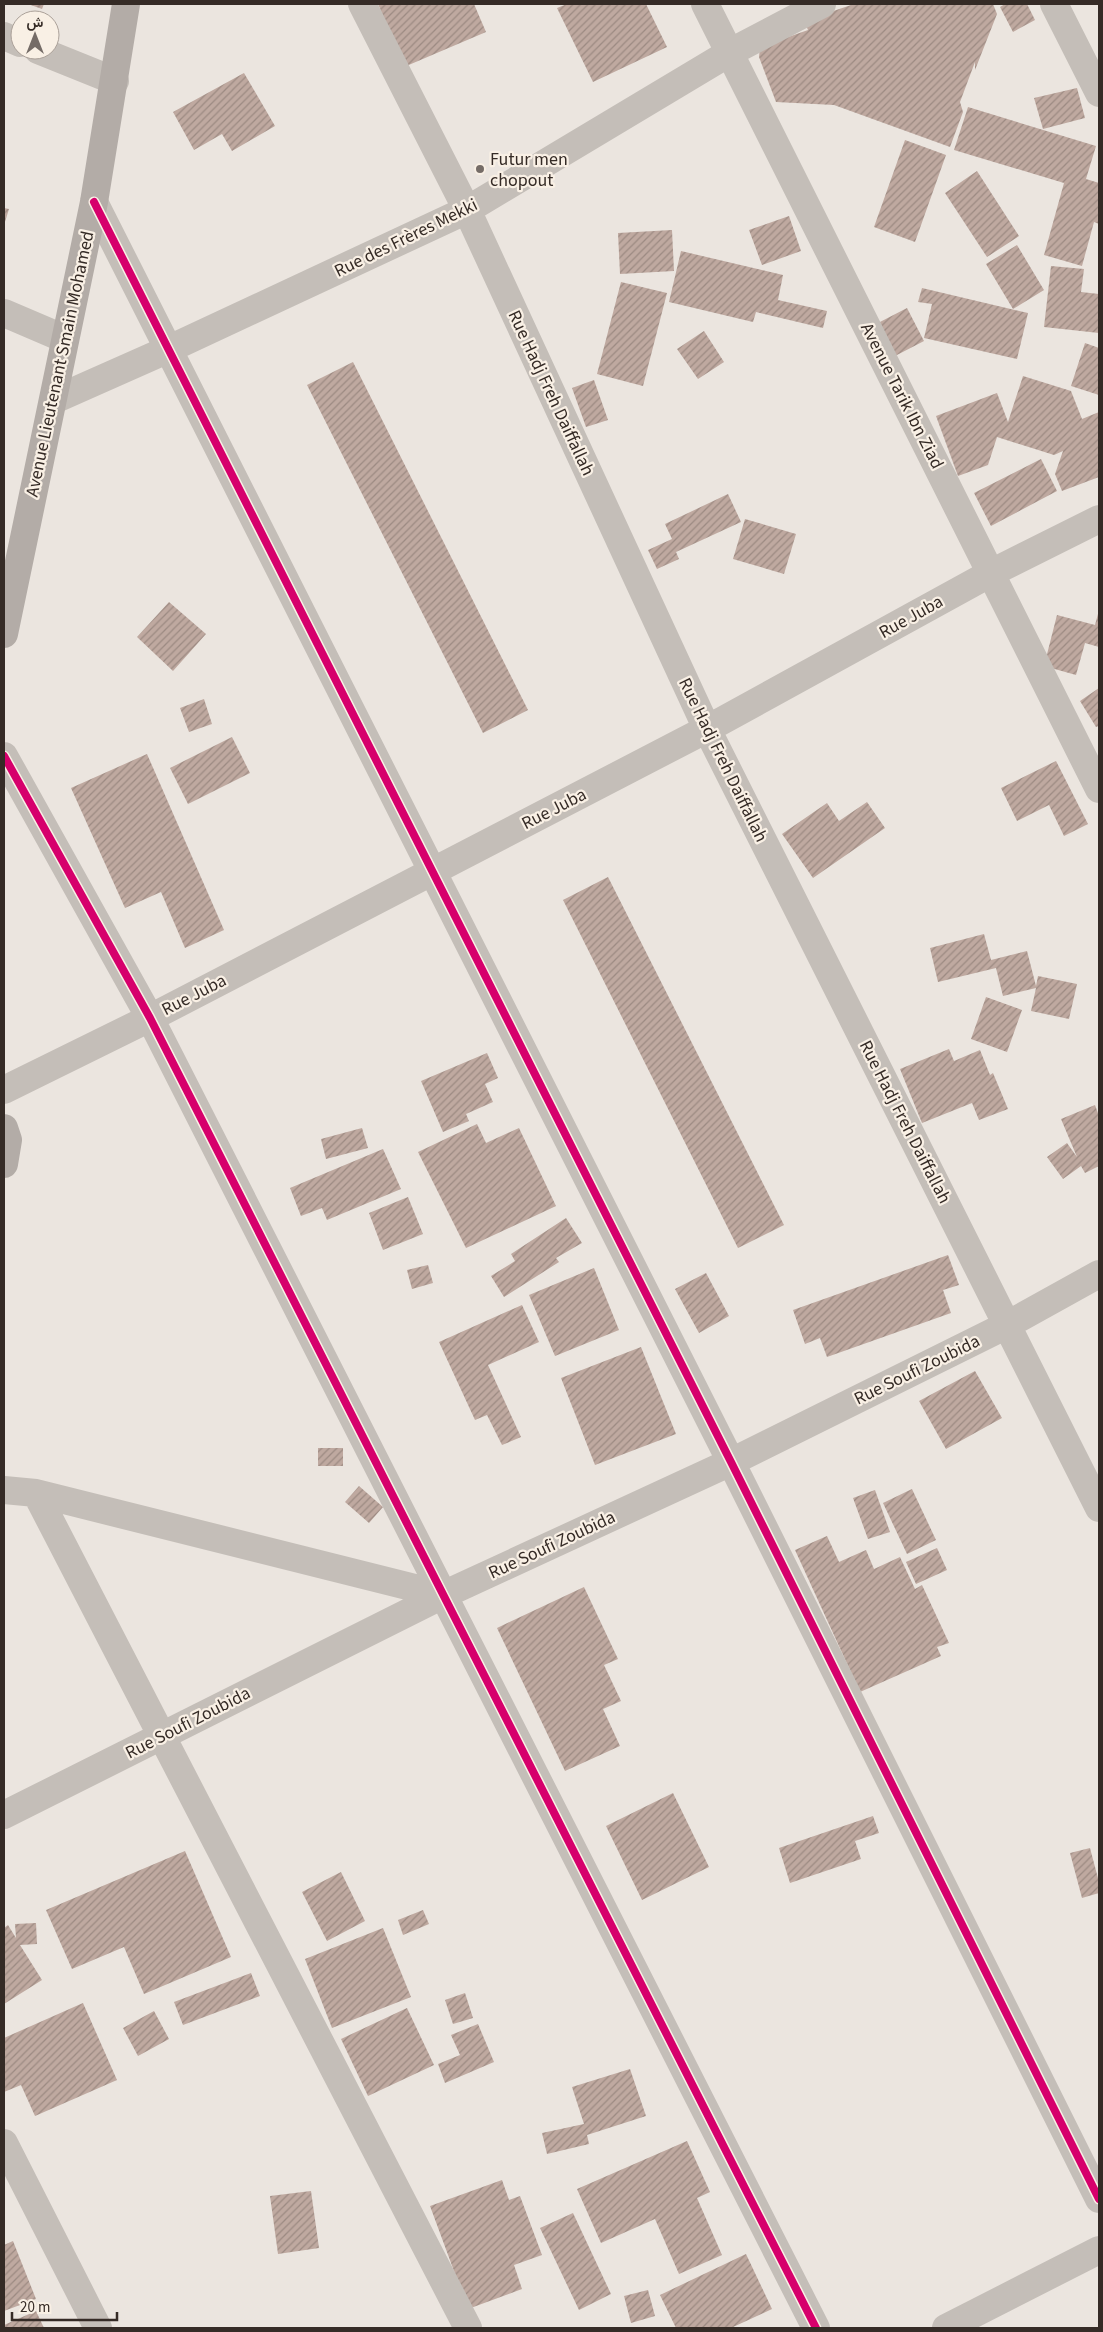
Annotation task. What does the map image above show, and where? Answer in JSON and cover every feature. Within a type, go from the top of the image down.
[{"type":"main road","name":"Avenue Lieutenant Smain Mohamed","points":[[4,634],[9,582],[54,400],[94,202],[126,4]]},
{"type":"main road","points":[[4,1128],[8,1140],[4,1164]]},
{"type":"street","name":"Rue Hadj Freh Daiffallah","points":[[362,4],[467,210],[706,729],[1099,1508]]},
{"type":"street","name":"Avenue Tarik Ibn Ziad","points":[[705,4],[1099,789]]},
{"type":"street","name":"Rue des Frères Mekki","points":[[54,400],[169,349],[467,210],[729,53],[822,4]]},
{"type":"street","points":[[1054,4],[1099,93]]},
{"type":"street","points":[[60,59],[115,81]]},
{"type":"street","points":[[94,202],[434,871],[1099,2199]]},
{"type":"street","points":[[4,313],[65,339]]},
{"type":"street","name":"Rue Juba","points":[[4,1090],[150,1018],[434,871],[706,729],[991,573],[1099,519]]},
{"type":"street","points":[[4,756],[150,1018],[816,2328]]},
{"type":"street","name":"Rue Soufi Zoubida","points":[[4,1815],[442,1595],[731,1462],[1007,1325],[1099,1274]]},
{"type":"street","points":[[4,1490],[36,1493],[442,1595]]},
{"type":"street","points":[[36,1493],[468,2328]]},
{"type":"street","points":[[4,2143],[98,2328]]},
{"type":"street","points":[[946,2328],[1099,2250]]},
{"type":"building","points":[[28,4],[44,4],[42,9]]},
{"type":"building","points":[[378,4],[474,4],[486,32],[404,67]]},
{"type":"building","points":[[567,4],[646,4],[667,47],[593,82],[557,8]]},
{"type":"building","points":[[854,4],[993,4],[997,14],[975,70],[975,62],[960,102],[963,112],[950,147],[834,105],[776,102],[759,57],[760,47],[808,30],[804,21]]},
{"type":"building","points":[[1005,4],[1027,4],[1035,20],[1013,32],[1000,7]]},
{"type":"building","points":[[244,73],[275,126],[232,151],[222,134],[194,150],[173,112]]},
{"type":"building","points":[[1077,88],[1085,118],[1043,129],[1034,98]]},
{"type":"building","points":[[968,107],[1096,146],[1086,179],[1099,183],[1099,224],[1094,222],[1082,266],[1044,255],[1064,183],[954,150]]},
{"type":"building","points":[[905,140],[946,155],[915,242],[874,227]]},
{"type":"building","points":[[977,171],[1019,236],[987,257],[945,193]]},
{"type":"building","points":[[4,208],[9,209],[4,225]]},
{"type":"building","points":[[789,216],[801,251],[762,265],[749,230]]},
{"type":"building","points":[[672,230],[674,271],[620,274],[618,233]]},
{"type":"building","points":[[1017,245],[1044,290],[1013,309],[986,264]]},
{"type":"building","points":[[681,251],[783,275],[778,300],[827,311],[823,328],[756,312],[753,322],[669,302]]},
{"type":"building","points":[[1051,266],[1084,269],[1081,292],[1099,294],[1099,333],[1044,327]]},
{"type":"building","points":[[621,282],[667,293],[643,386],[597,374]]},
{"type":"building","points":[[922,288],[1028,313],[1017,359],[924,338],[932,304],[918,302]]},
{"type":"building","points":[[907,308],[924,341],[895,356],[878,323]]},
{"type":"building","points":[[704,331],[724,362],[698,379],[677,349]]},
{"type":"building","points":[[1085,343],[1099,348],[1099,395],[1071,386]]},
{"type":"building","points":[[353,362],[528,710],[483,733],[307,385]]},
{"type":"building","points":[[1023,376],[1071,391],[1082,419],[1099,412],[1099,477],[1062,491],[1055,474],[1063,451],[1054,455],[997,437],[988,465],[958,476],[936,416],[997,393],[1008,422]]},
{"type":"building","points":[[594,380],[608,420],[586,427],[572,388]]},
{"type":"building","points":[[1041,459],[1057,491],[991,526],[974,493]]},
{"type":"building","points":[[728,494],[741,522],[676,552],[679,559],[657,569],[648,550],[672,539],[665,524]]},
{"type":"building","points":[[745,519],[796,534],[784,574],[733,559]]},
{"type":"building","points":[[169,602],[206,634],[173,671],[137,637]]},
{"type":"building","points":[[1099,610],[1099,647],[1085,643],[1076,675],[1044,666],[1057,615],[1095,625]]},
{"type":"building","points":[[1099,688],[1099,726],[1096,727],[1080,701]]},
{"type":"building","points":[[204,699],[212,724],[189,732],[180,708]]},
{"type":"building","points":[[232,737],[250,773],[188,804],[170,768]]},
{"type":"building","points":[[147,754],[224,930],[185,948],[161,892],[125,908],[71,788]]},
{"type":"building","points":[[1056,761],[1088,824],[1064,836],[1049,805],[1017,821],[1001,788]]},
{"type":"building","points":[[867,802],[885,828],[813,878],[782,834],[827,803],[839,821]]},
{"type":"building","points":[[608,877],[784,1225],[738,1248],[563,900]]},
{"type":"building","points":[[984,934],[991,960],[1027,951],[1036,986],[1038,976],[1077,984],[1069,1019],[1031,1011],[1036,988],[1003,996],[996,968],[938,982],[930,948]]},
{"type":"building","points":[[986,997],[1022,1010],[1007,1052],[971,1039]]},
{"type":"building","points":[[949,1049],[954,1061],[980,1050],[990,1075],[993,1073],[1008,1109],[979,1120],[972,1103],[922,1123],[900,1069]]},
{"type":"building","points":[[487,1053],[498,1078],[485,1084],[493,1102],[466,1114],[469,1121],[443,1132],[421,1081]]},
{"type":"building","points":[[1095,1105],[1099,1116],[1099,1166],[1085,1173],[1081,1166],[1063,1179],[1047,1157],[1067,1143],[1077,1157],[1061,1119]]},
{"type":"building","points":[[477,1124],[486,1143],[519,1128],[556,1206],[466,1248],[418,1152]]},
{"type":"building","points":[[362,1128],[368,1148],[326,1159],[321,1139]]},
{"type":"building","points":[[383,1149],[401,1189],[327,1220],[322,1208],[301,1216],[290,1188]]},
{"type":"building","points":[[408,1197],[423,1234],[383,1250],[369,1213]]},
{"type":"building","points":[[566,1218],[582,1243],[556,1258],[559,1262],[504,1297],[491,1276],[515,1261],[511,1254]]},
{"type":"building","points":[[948,1255],[959,1285],[943,1290],[951,1313],[827,1357],[820,1338],[805,1344],[793,1310]]},
{"type":"building","points":[[428,1265],[433,1283],[412,1289],[407,1270]]},
{"type":"building","points":[[594,1268],[619,1330],[555,1356],[529,1295]]},
{"type":"building","points":[[706,1273],[729,1316],[699,1333],[675,1289]]},
{"type":"building","points":[[522,1305],[539,1342],[488,1365],[521,1437],[502,1445],[487,1415],[475,1420],[439,1342]]},
{"type":"building","points":[[641,1347],[676,1434],[595,1465],[561,1378]]},
{"type":"building","points":[[975,1371],[1002,1418],[946,1449],[919,1401]]},
{"type":"building","points":[[318,1448],[343,1448],[343,1466],[318,1466]]},
{"type":"building","points":[[359,1486],[383,1507],[369,1523],[345,1502]]},
{"type":"building","points":[[912,1489],[936,1540],[907,1554],[883,1503]]},
{"type":"building","points":[[875,1490],[890,1532],[868,1539],[853,1498]]},
{"type":"building","points":[[827,1536],[839,1562],[866,1550],[874,1569],[900,1557],[915,1589],[922,1585],[949,1643],[937,1647],[941,1656],[860,1692],[795,1550]]},
{"type":"building","points":[[937,1548],[947,1570],[916,1584],[906,1562]]},
{"type":"building","points":[[584,1587],[618,1659],[604,1665],[621,1701],[603,1709],[620,1746],[565,1771],[497,1628]]},
{"type":"building","points":[[673,1793],[709,1867],[642,1900],[606,1826]]},
{"type":"building","points":[[873,1816],[879,1833],[855,1841],[861,1859],[790,1883],[779,1848]]},
{"type":"building","points":[[1090,1848],[1099,1882],[1099,1893],[1082,1898],[1070,1853]]},
{"type":"building","points":[[185,1851],[231,1957],[144,1994],[124,1947],[72,1969],[46,1910]]},
{"type":"building","points":[[341,1872],[365,1921],[327,1941],[302,1892]]},
{"type":"building","points":[[423,1910],[429,1924],[403,1935],[398,1920]]},
{"type":"building","points":[[36,1923],[37,1944],[20,1945],[42,1980],[4,2004],[4,1928],[8,1925],[16,1938],[15,1924]]},
{"type":"building","points":[[383,1928],[411,1997],[332,2028],[305,1959]]},
{"type":"building","points":[[251,1973],[260,1996],[183,2025],[174,2002]]},
{"type":"building","points":[[465,1993],[473,2018],[453,2024],[445,2000]]},
{"type":"building","points":[[83,2003],[117,2080],[35,2116],[21,2085],[4,2092],[4,2038]]},
{"type":"building","points":[[407,2008],[434,2065],[368,2096],[341,2039]]},
{"type":"building","points":[[154,2011],[169,2039],[138,2056],[123,2028]]},
{"type":"building","points":[[478,2024],[494,2062],[445,2083],[438,2064],[460,2055],[451,2035]]},
{"type":"building","points":[[630,2069],[646,2116],[587,2135],[589,2144],[547,2154],[542,2133],[584,2124],[572,2087]]},
{"type":"building","points":[[687,2141],[710,2192],[697,2198],[722,2255],[679,2274],[655,2219],[601,2243],[577,2189]]},
{"type":"building","points":[[502,2180],[509,2200],[520,2196],[542,2255],[514,2265],[522,2289],[468,2309],[430,2206]]},
{"type":"building","points":[[311,2191],[319,2248],[278,2254],[270,2196]]},
{"type":"building","points":[[573,2213],[611,2294],[579,2310],[540,2228]]},
{"type":"building","points":[[13,2241],[36,2299],[4,2311],[4,2245]]},
{"type":"building","points":[[746,2254],[772,2309],[731,2328],[676,2328],[660,2295]]},
{"type":"building","points":[[648,2290],[655,2316],[631,2323],[624,2296]]},
{"type":"building","points":[[36,2311],[44,2328],[4,2328],[4,2325]]},
{"type":"cycle path","points":[[94,202],[731,1462],[1099,2199]]},
{"type":"cycle path","points":[[4,756],[150,1018],[816,2328]]},
{"type":"place","name":"Futur men chopout","points":[[480,169]]}]
